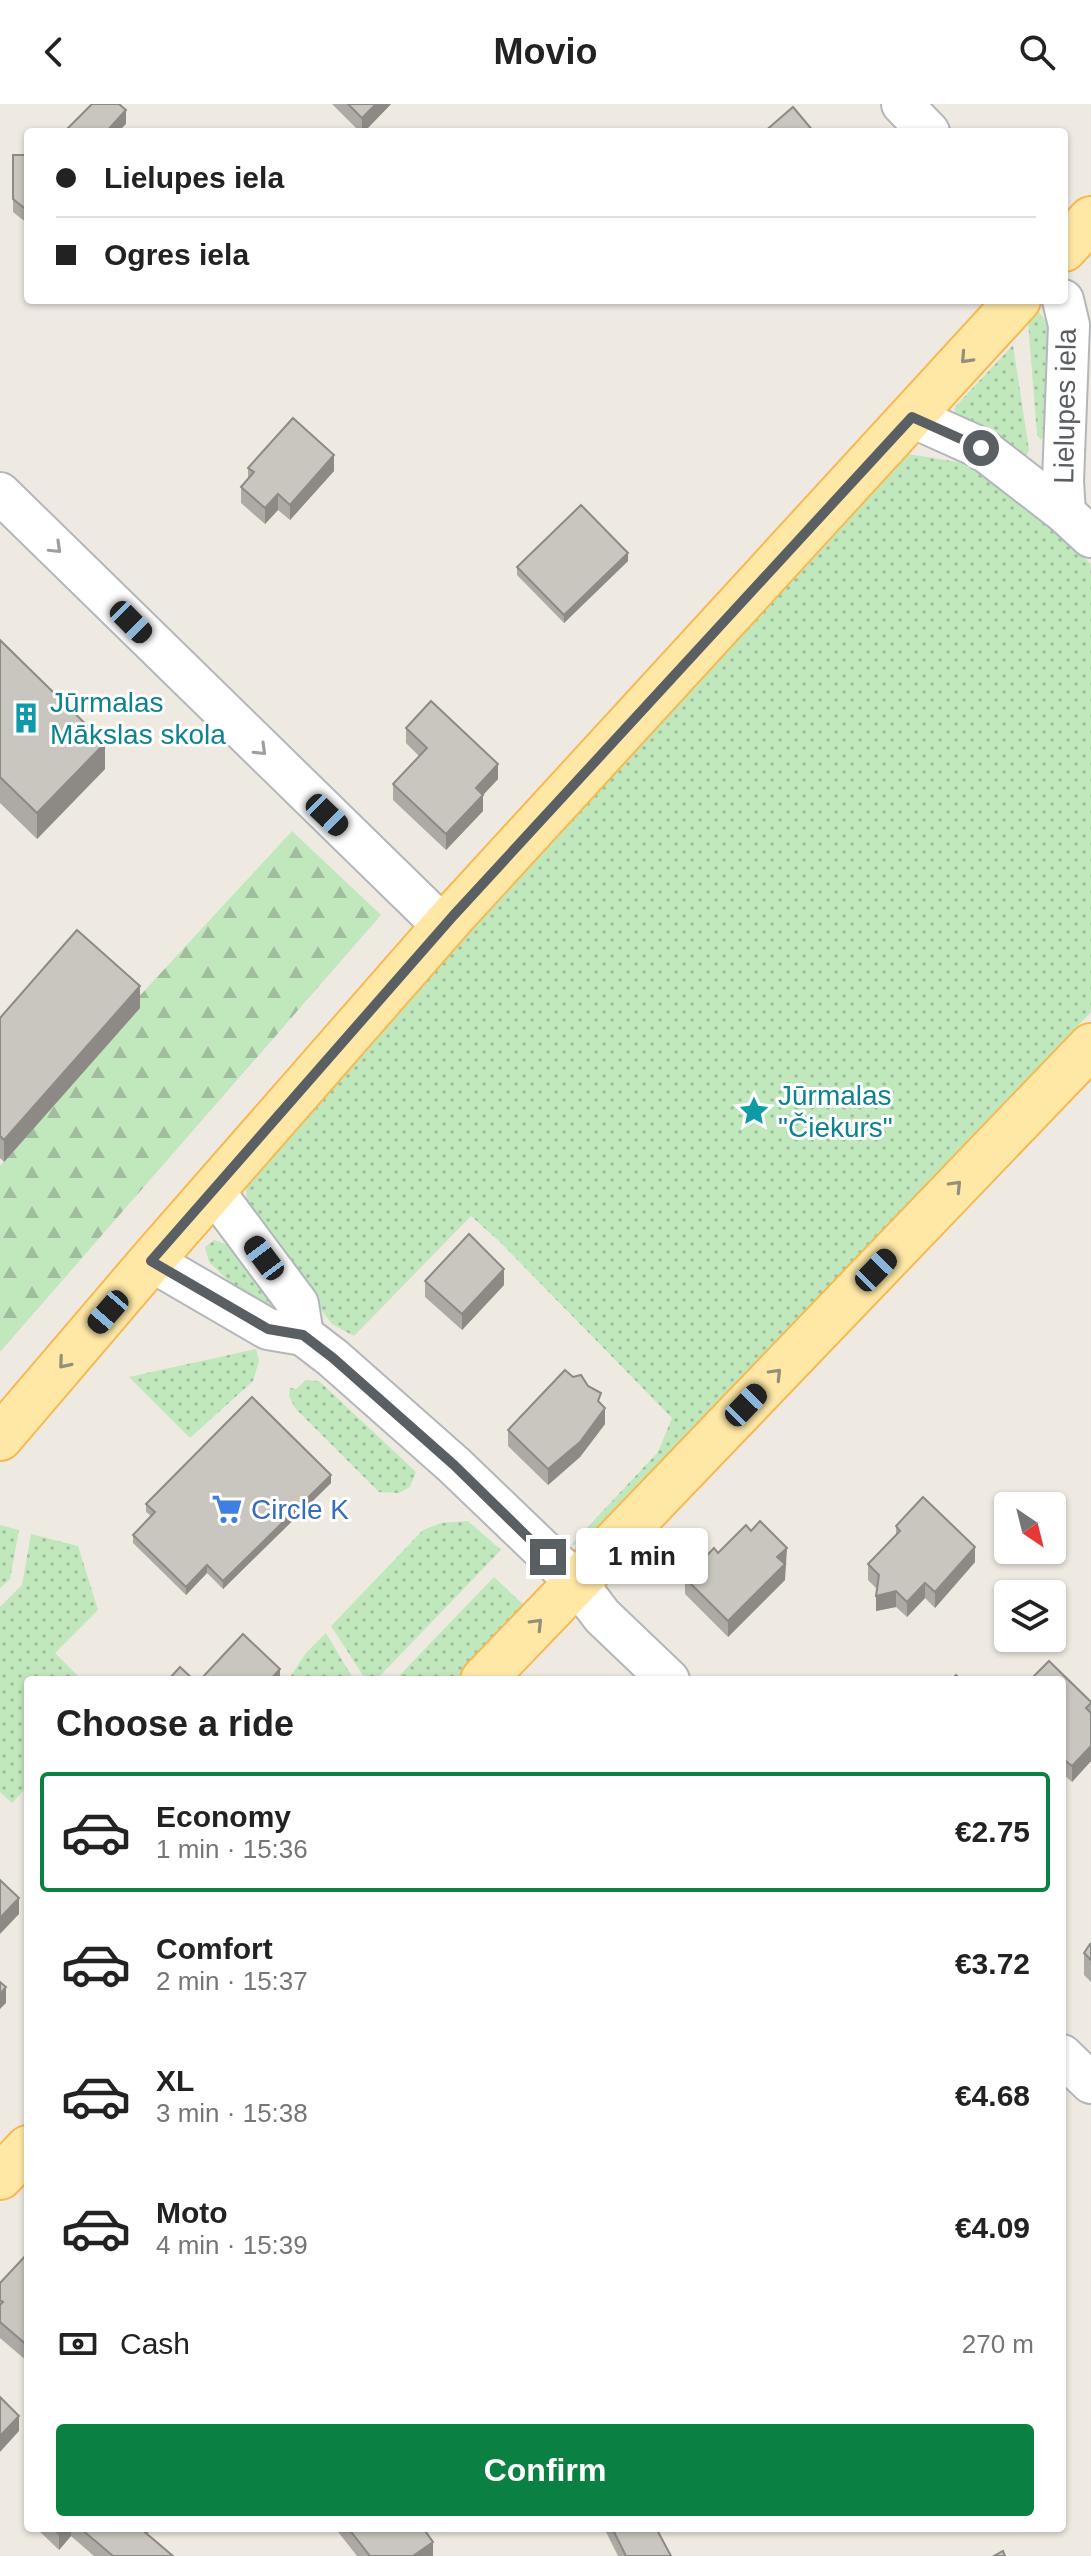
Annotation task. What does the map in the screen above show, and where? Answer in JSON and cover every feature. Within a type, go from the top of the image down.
[{"type":"main road","points":[[1068,245],[1091,219]]},
{"type":"main road","points":[[0,1438],[444,927],[1014,304]]},
{"type":"main road","points":[[487,1676],[1091,1046]]},
{"type":"main road","points":[[0,2177],[24,2152]]},
{"type":"street","points":[[902,104],[925,128]]},
{"type":"street","name":"Lielupes iela","points":[[1064,304],[1069,325],[1063,481],[1078,525]]},
{"type":"street","name":"Lielupes iela","points":[[912,417],[981,448],[1078,525]]},
{"type":"street","points":[[0,493],[444,927]]},
{"type":"street","points":[[213,1190],[298,1304],[303,1335]]},
{"type":"street","points":[[151,1261],[268,1329],[303,1335],[333,1358],[454,1465],[577,1583],[602,1616],[665,1676]]},
{"type":"street","points":[[1066,2059],[1091,2083]]},
{"type":"green space","points":[[1039,312],[1051,328],[1046,434],[1041,440],[1037,435],[1028,322]]},
{"type":"green space","points":[[1013,345],[1029,450],[1024,461],[954,418],[955,407]]},
{"type":"green space","points":[[902,453],[970,464],[1036,513],[1091,564],[1091,1012],[690,1434],[595,1541],[571,1545],[658,1452],[672,1418],[471,1216],[354,1336],[332,1324],[247,1211],[246,1178]]},
{"type":"green space","points":[[292,831],[381,915],[0,1352],[0,1166],[140,1008],[134,1002]]},
{"type":"green space","points":[[214,1240],[234,1247],[288,1308],[270,1320],[209,1262],[205,1247]]},
{"type":"green space","points":[[256,1349],[259,1361],[253,1381],[190,1438],[129,1377]]},
{"type":"green space","points":[[306,1380],[319,1381],[416,1472],[410,1487],[399,1493],[379,1492],[295,1408],[289,1396],[290,1388],[296,1389]]},
{"type":"green space","points":[[468,1521],[501,1550],[380,1676],[363,1676],[331,1626],[423,1530],[441,1523]]},
{"type":"green space","points":[[0,1525],[19,1530],[10,1579],[0,1588]]},
{"type":"green space","points":[[31,1534],[78,1546],[98,1610],[55,1653],[78,1676],[24,1676],[24,1790],[12,1803],[0,1792],[0,1607],[22,1585]]},
{"type":"green space","points":[[494,1577],[526,1607],[459,1676],[399,1676]]},
{"type":"green space","points":[[326,1633],[352,1676],[291,1676],[306,1653]]},
{"type":"building","points":[[92,104],[119,104],[126,110],[110,128],[68,128]]},
{"type":"building","points":[[348,104],[376,104],[362,118]]},
{"type":"building","points":[[793,107],[811,128],[769,128]]},
{"type":"building","points":[[13,155],[24,155],[24,208],[13,199]]},
{"type":"building","points":[[293,418],[334,455],[290,505],[278,494],[265,508],[241,487],[254,472],[248,468]]},
{"type":"building","points":[[581,505],[628,553],[564,615],[517,567]]},
{"type":"building","name":"Jūrmalas Mākslas skola","points":[[0,640],[105,743],[37,813],[0,777]]},
{"type":"building","points":[[431,701],[498,764],[476,788],[483,795],[446,834],[393,784],[427,748],[406,728]]},
{"type":"building","points":[[77,930],[140,986],[4,1140],[0,1136],[0,1018]]},
{"type":"building","points":[[469,1234],[504,1269],[462,1314],[425,1281]]},
{"type":"building","points":[[565,1370],[573,1377],[581,1375],[588,1386],[601,1393],[598,1401],[605,1408],[580,1442],[548,1469],[508,1430]]},
{"type":"building","points":[[252,1397],[331,1475],[223,1581],[207,1565],[186,1587],[133,1535],[155,1512],[146,1504]]},
{"type":"building","points":[[923,1497],[975,1547],[935,1592],[925,1583],[907,1602],[896,1591],[876,1596],[879,1575],[868,1564],[900,1531],[896,1526]]},
{"type":"building","points":[[760,1521],[787,1548],[777,1557],[785,1564],[728,1621],[685,1578],[714,1548],[718,1553],[746,1525],[751,1531]]},
{"type":"building","points":[[243,1634],[280,1669],[274,1676],[204,1676]]},
{"type":"building","points":[[1049,1661],[1064,1676],[1034,1676]]},
{"type":"building","points":[[180,1667],[190,1676],[172,1676]]},
{"type":"building","points":[[1066,1678],[1091,1702],[1086,1708],[1091,1713],[1091,1746],[1072,1766],[1066,1761]]},
{"type":"building","points":[[0,1880],[19,1898],[0,1918]]},
{"type":"building","points":[[1091,1945],[1091,1960],[1084,1953]]},
{"type":"building","points":[[24,2257],[24,2343],[0,2322],[0,2305],[3,2302],[0,2300],[0,2283]]},
{"type":"building","points":[[0,2397],[19,2416],[0,2436]]},
{"type":"building","points":[[85,2532],[145,2532],[173,2556],[113,2556]]},
{"type":"building","points":[[351,2532],[426,2532],[433,2542],[413,2556],[370,2556]]},
{"type":"building","points":[[614,2532],[658,2532],[671,2556],[626,2556]]},
{"type":"place","name":"Jūrmalas Mākslas skola","points":[[26,718]]},
{"type":"place","name":"Jūrmalas \"Čiekurs\"","points":[[754,1111]]},
{"type":"place","name":"Circle K","points":[[227,1509]]},
{"type":"route","points":[[548,1557],[454,1465],[303,1335],[268,1329],[151,1261],[453,916],[912,417],[981,448]]}]
